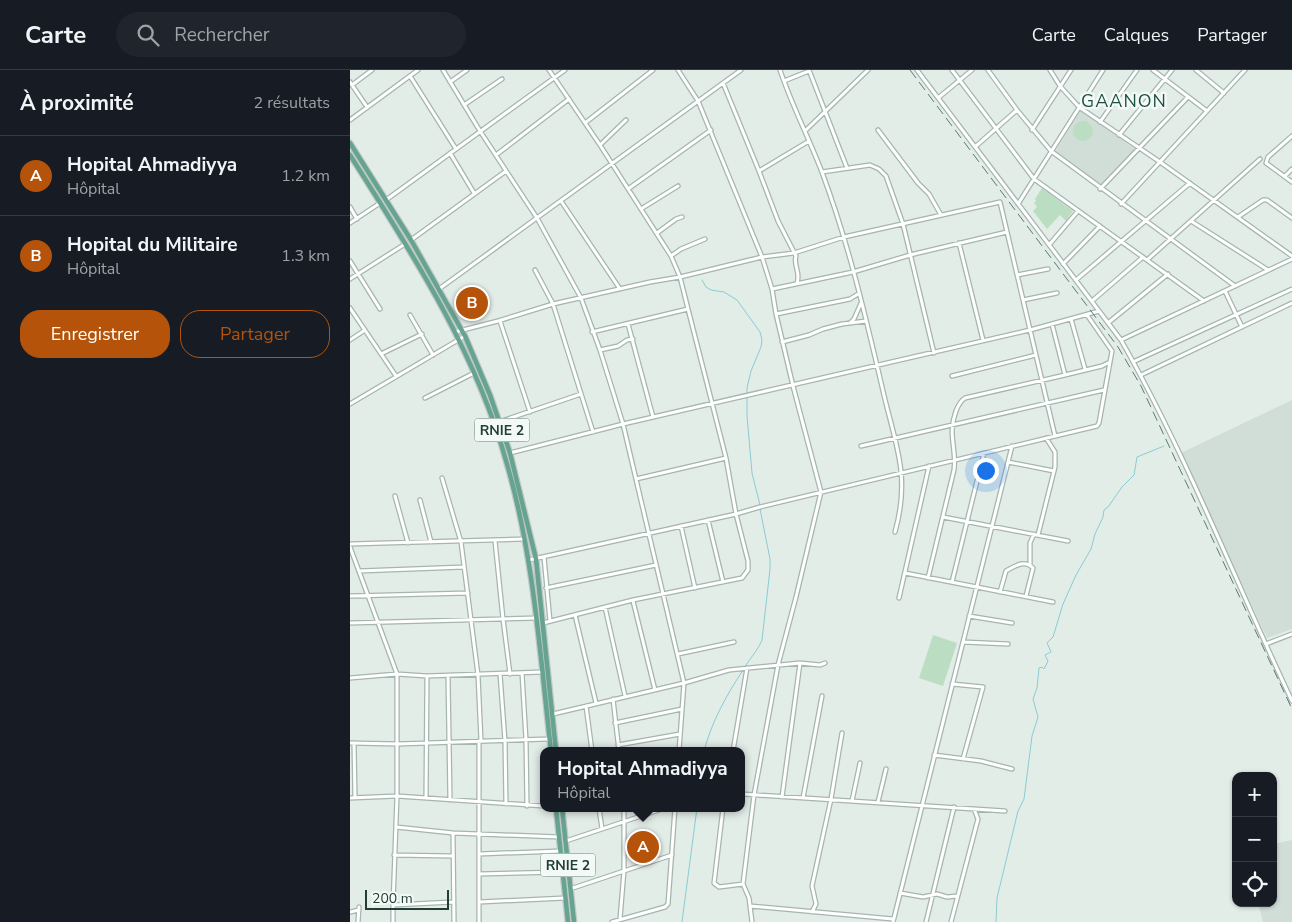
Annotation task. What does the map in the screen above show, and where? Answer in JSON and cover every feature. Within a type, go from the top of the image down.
[{"type":"main road","name":"RNIE 2","points":[[350,143],[411,240],[465,336],[510,453],[536,559],[556,747]]},
{"type":"main road","name":"RNIE 2","points":[[350,155],[406,243],[459,339],[475,373],[507,462],[526,539],[537,618],[551,747]]},
{"type":"main road","name":"RNIE 2","points":[[556,812],[568,922]]},
{"type":"main road","name":"RNIE 2","points":[[562,812],[574,922]]},
{"type":"street","points":[[367,107],[351,83],[372,70]]},
{"type":"street","points":[[350,120],[418,70]]},
{"type":"street","points":[[443,70],[537,218],[581,298],[600,350],[623,424],[684,683],[679,747]]},
{"type":"street","points":[[450,82],[467,70]]},
{"type":"street","points":[[543,623],[633,600],[742,578],[748,570],[748,561],[736,514],[726,458],[680,277],[671,256],[657,233],[550,70]]},
{"type":"street","points":[[386,200],[565,70]]},
{"type":"street","points":[[585,123],[653,70]]},
{"type":"street","points":[[678,70],[698,102],[762,257],[772,288],[792,386],[821,492],[778,664],[754,795],[743,884],[749,898],[752,922]]},
{"type":"street","points":[[440,289],[741,70]]},
{"type":"street","points":[[780,70],[822,172],[844,237],[896,438],[901,473],[902,499],[895,532]]},
{"type":"street","points":[[805,131],[868,70]]},
{"type":"street","points":[[917,70],[1108,322],[1141,375],[1174,441],[1292,701]]},
{"type":"street","points":[[952,70],[1034,178],[1204,301]]},
{"type":"street","points":[[938,98],[972,70]]},
{"type":"street","points":[[988,70],[1032,130],[1051,151],[1100,189],[1236,286]]},
{"type":"street","points":[[1050,70],[1060,86],[1079,107],[1238,217],[1292,258],[1120,340]]},
{"type":"street","points":[[1032,130],[1071,70]]},
{"type":"street","points":[[1018,204],[1102,70]]},
{"type":"street","points":[[1100,122],[1137,70]]},
{"type":"street","points":[[1153,70],[1207,111]]},
{"type":"street","points":[[1119,135],[1172,70]]},
{"type":"street","points":[[1196,70],[1224,93]]},
{"type":"street","points":[[1121,204],[1245,70]]},
{"type":"street","points":[[784,81],[809,71],[847,168]]},
{"type":"street","points":[[410,76],[456,149]]},
{"type":"street","points":[[464,105],[502,79]]},
{"type":"street","points":[[723,83],[760,171],[778,221],[794,253],[799,274],[797,284]]},
{"type":"street","points":[[1100,189],[1188,97]]},
{"type":"street","points":[[496,155],[570,99]]},
{"type":"street","points":[[975,147],[1017,110]]},
{"type":"street","points":[[600,145],[626,120]]},
{"type":"street","points":[[628,189],[710,130]]},
{"type":"street","points":[[878,130],[918,183],[929,194],[941,215]]},
{"type":"street","points":[[1292,136],[1266,160],[1266,163],[1292,182]]},
{"type":"street","points":[[760,171],[809,141]]},
{"type":"street","points":[[450,153],[474,193]]},
{"type":"street","points":[[1147,260],[1260,159]]},
{"type":"street","points":[[822,172],[870,165],[886,176],[903,224],[934,353]]},
{"type":"street","points":[[1284,176],[1292,170]]},
{"type":"street","points":[[411,240],[506,171]]},
{"type":"street","points":[[1076,280],[1190,183]]},
{"type":"street","points":[[641,209],[678,186]]},
{"type":"street","points":[[1238,217],[1263,200],[1268,200],[1292,218]]},
{"type":"street","points":[[561,201],[620,289]]},
{"type":"street","points":[[455,332],[500,321],[553,304],[680,277],[762,257],[794,253],[844,237],[1000,202],[1055,436]]},
{"type":"street","points":[[350,223],[380,203]]},
{"type":"street","points":[[350,207],[357,218]]},
{"type":"street","points":[[1049,245],[1078,211]]},
{"type":"street","points":[[657,233],[676,219],[682,217]]},
{"type":"street","points":[[1191,220],[1268,270]]},
{"type":"street","points":[[1063,264],[1100,226]]},
{"type":"street","points":[[772,288],[853,272],[910,255],[1007,232]]},
{"type":"street","points":[[671,256],[681,248],[706,239]]},
{"type":"street","points":[[350,279],[406,243]]},
{"type":"street","points":[[959,243],[983,340]]},
{"type":"street","points":[[1092,301],[1143,257]]},
{"type":"street","points":[[350,261],[380,309]]},
{"type":"street","points":[[1017,275],[1048,269]]},
{"type":"street","points":[[534,270],[553,304],[592,432]]},
{"type":"street","points":[[1108,322],[1168,274]]},
{"type":"street","points":[[1136,362],[1292,289]]},
{"type":"street","points":[[1225,291],[1242,327]]},
{"type":"street","points":[[776,314],[850,299],[859,293]]},
{"type":"street","points":[[1023,300],[1056,293]]},
{"type":"street","points":[[850,324],[861,302]]},
{"type":"street","points":[[1141,375],[1292,302]]},
{"type":"street","points":[[350,309],[396,376]]},
{"type":"street","points":[[592,332],[688,309]]},
{"type":"street","points":[[510,453],[623,424],[1030,330],[1099,311]]},
{"type":"street","points":[[410,315],[433,355]]},
{"type":"street","points":[[529,560],[736,514],[760,506],[1055,436],[1098,424],[1112,351],[1087,315]]},
{"type":"street","points":[[1071,319],[1085,369]]},
{"type":"street","points":[[500,321],[530,412]]},
{"type":"street","points":[[782,342],[842,324],[866,321]]},
{"type":"street","points":[[628,324],[653,418]]},
{"type":"street","points":[[1052,324],[1065,375]]},
{"type":"street","points":[[350,340],[365,330]]},
{"type":"street","points":[[381,354],[422,334]]},
{"type":"street","points":[[350,404],[465,336]]},
{"type":"street","points":[[600,350],[618,346],[627,340],[633,339]]},
{"type":"street","points":[[952,376],[1036,356]]},
{"type":"street","points":[[928,578],[955,460],[951,440],[952,425],[962,400],[1102,366],[1110,362]]},
{"type":"street","points":[[425,398],[475,373]]},
{"type":"street","points":[[861,446],[1104,390]]},
{"type":"street","points":[[499,422],[581,394]]},
{"type":"street","points":[[1026,596],[1033,568],[1030,564],[1030,543],[1036,535],[1054,471],[1055,452],[1046,438]]},
{"type":"street","points":[[750,906],[893,921],[1012,446]]},
{"type":"street","points":[[952,582],[984,453]]},
{"type":"street","points":[[636,479],[726,458]]},
{"type":"street","points":[[1008,462],[1054,471]]},
{"type":"street","points":[[899,598],[929,466]]},
{"type":"street","points":[[442,478],[461,542],[478,675],[480,741],[479,922]]},
{"type":"street","points":[[395,496],[408,543]]},
{"type":"street","points":[[420,500],[431,542]]},
{"type":"street","points":[[942,517],[1068,541]]},
{"type":"street","points":[[708,520],[723,582]]},
{"type":"street","points":[[681,526],[695,588]]},
{"type":"street","points":[[393,922],[398,674],[350,545],[526,539]]},
{"type":"street","points":[[494,541],[510,674]]},
{"type":"street","points":[[544,557],[550,621]]},
{"type":"street","points":[[1000,592],[1006,571],[1022,563],[1030,564]]},
{"type":"street","points":[[546,588],[656,566]]},
{"type":"street","points":[[359,571],[464,567]]},
{"type":"street","points":[[905,573],[1053,602]]},
{"type":"street","points":[[350,596],[468,593]]},
{"type":"street","points":[[633,600],[655,690]]},
{"type":"street","points":[[605,608],[625,696]]},
{"type":"street","points":[[575,615],[596,703]]},
{"type":"street","points":[[969,616],[1012,623]]},
{"type":"street","points":[[350,623],[537,618]]},
{"type":"street","points":[[1266,644],[1292,634]]},
{"type":"street","points":[[678,654],[734,642]]},
{"type":"street","points":[[962,642],[1008,644]]},
{"type":"street","points":[[782,797],[800,663]]},
{"type":"street","points":[[552,714],[684,683],[729,670],[778,664],[800,663],[820,665],[825,663]]},
{"type":"street","points":[[734,747],[747,668]]},
{"type":"street","points":[[350,678],[398,674],[448,676],[542,672]]},
{"type":"street","points":[[522,673],[527,806]]},
{"type":"street","points":[[500,674],[505,741],[506,804]]},
{"type":"street","points":[[426,798],[427,676]]},
{"type":"street","points":[[448,676],[450,800]]},
{"type":"street","points":[[952,684],[983,687],[963,759]]},
{"type":"street","points":[[803,798],[822,696]]},
{"type":"street","points":[[613,699],[618,745],[680,734]]},
{"type":"street","points":[[586,706],[591,747]]},
{"type":"street","points":[[615,723],[682,709]]},
{"type":"street","points":[[812,912],[816,904],[812,886],[831,799],[842,733]]},
{"type":"street","points":[[355,797],[352,743],[398,744],[550,739]]},
{"type":"street","points":[[934,756],[963,759],[1012,769]]},
{"type":"street","points":[[852,801],[860,763]]},
{"type":"street","points":[[878,802],[886,769]]},
{"type":"street","points":[[745,794],[1005,810]]},
{"type":"street","points":[[350,798],[397,796],[540,806]]},
{"type":"street","points":[[926,922],[954,807]]},
{"type":"street","points":[[951,922],[978,819],[974,808]]},
{"type":"street","points":[[600,812],[602,829]]},
{"type":"street","points":[[620,920],[624,871],[624,812]]},
{"type":"street","points":[[566,841],[654,812]]},
{"type":"street","points":[[612,922],[665,907],[668,904],[675,812]]},
{"type":"street","points":[[723,812],[714,883],[719,887],[743,884]]},
{"type":"street","points":[[396,827],[453,833],[559,837]]},
{"type":"street","points":[[453,833],[454,922]]},
{"type":"street","points":[[479,854],[561,851]]},
{"type":"street","points":[[394,855],[452,856]]},
{"type":"street","points":[[570,889],[672,855]]},
{"type":"street","points":[[479,874],[563,872]]},
{"type":"street","points":[[900,893],[923,897],[937,894],[947,897],[957,896]]},
{"type":"street","points":[[479,902],[565,898]]},
{"type":"street","points":[[393,904],[453,902]]},
{"type":"street","points":[[350,912],[359,908],[358,922]]},
{"type":"shaded area","points":[[1081,110],[1135,149],[1100,186],[1055,152]]},
{"type":"shaded area","points":[[1292,400],[1292,629],[1267,638],[1181,453]]},
{"type":"shaded area","points":[[1292,840],[1292,922],[1263,922],[1259,907],[1277,907],[1277,843]]},
{"type":"green space","points":[[1083,121],[1090,124],[1093,131],[1090,138],[1083,141],[1076,138],[1073,131],[1076,124]]},
{"type":"green space","points":[[1042,188],[1073,211],[1066,221],[1060,215],[1047,229],[1033,211],[1037,207],[1034,203],[1035,199]]},
{"type":"green space","points":[[933,635],[957,643],[943,686],[919,678]]},
{"type":"waterway","points":[[702,280],[706,287],[711,290],[724,292],[737,300],[760,332],[761,347],[751,371],[747,388],[747,416],[752,473],[760,505]]},
{"type":"waterway","points":[[996,922],[997,898],[1018,811],[1024,799],[1032,736],[1038,717],[1033,699],[1037,688],[1039,668],[1042,667],[1044,669],[1048,661],[1045,655],[1051,652],[1047,643],[1053,637],[1063,604],[1076,575],[1091,549],[1104,510],[1134,475],[1137,457],[1164,446]]},
{"type":"waterway","points":[[705,747],[720,709],[762,640],[770,559],[760,509]]},
{"type":"waterway","points":[[682,922],[696,812]]},
{"type":"railway","points":[[910,70],[1118,347],[1141,386],[1292,709]]},
{"type":"place","name":"Hopital du Militaire","points":[[472,303]]},
{"type":"place","name":"Hopital Ahmadiyya","points":[[643,847]]},
{"type":"district","name":"GAANON","points":[[1124,101]]}]
